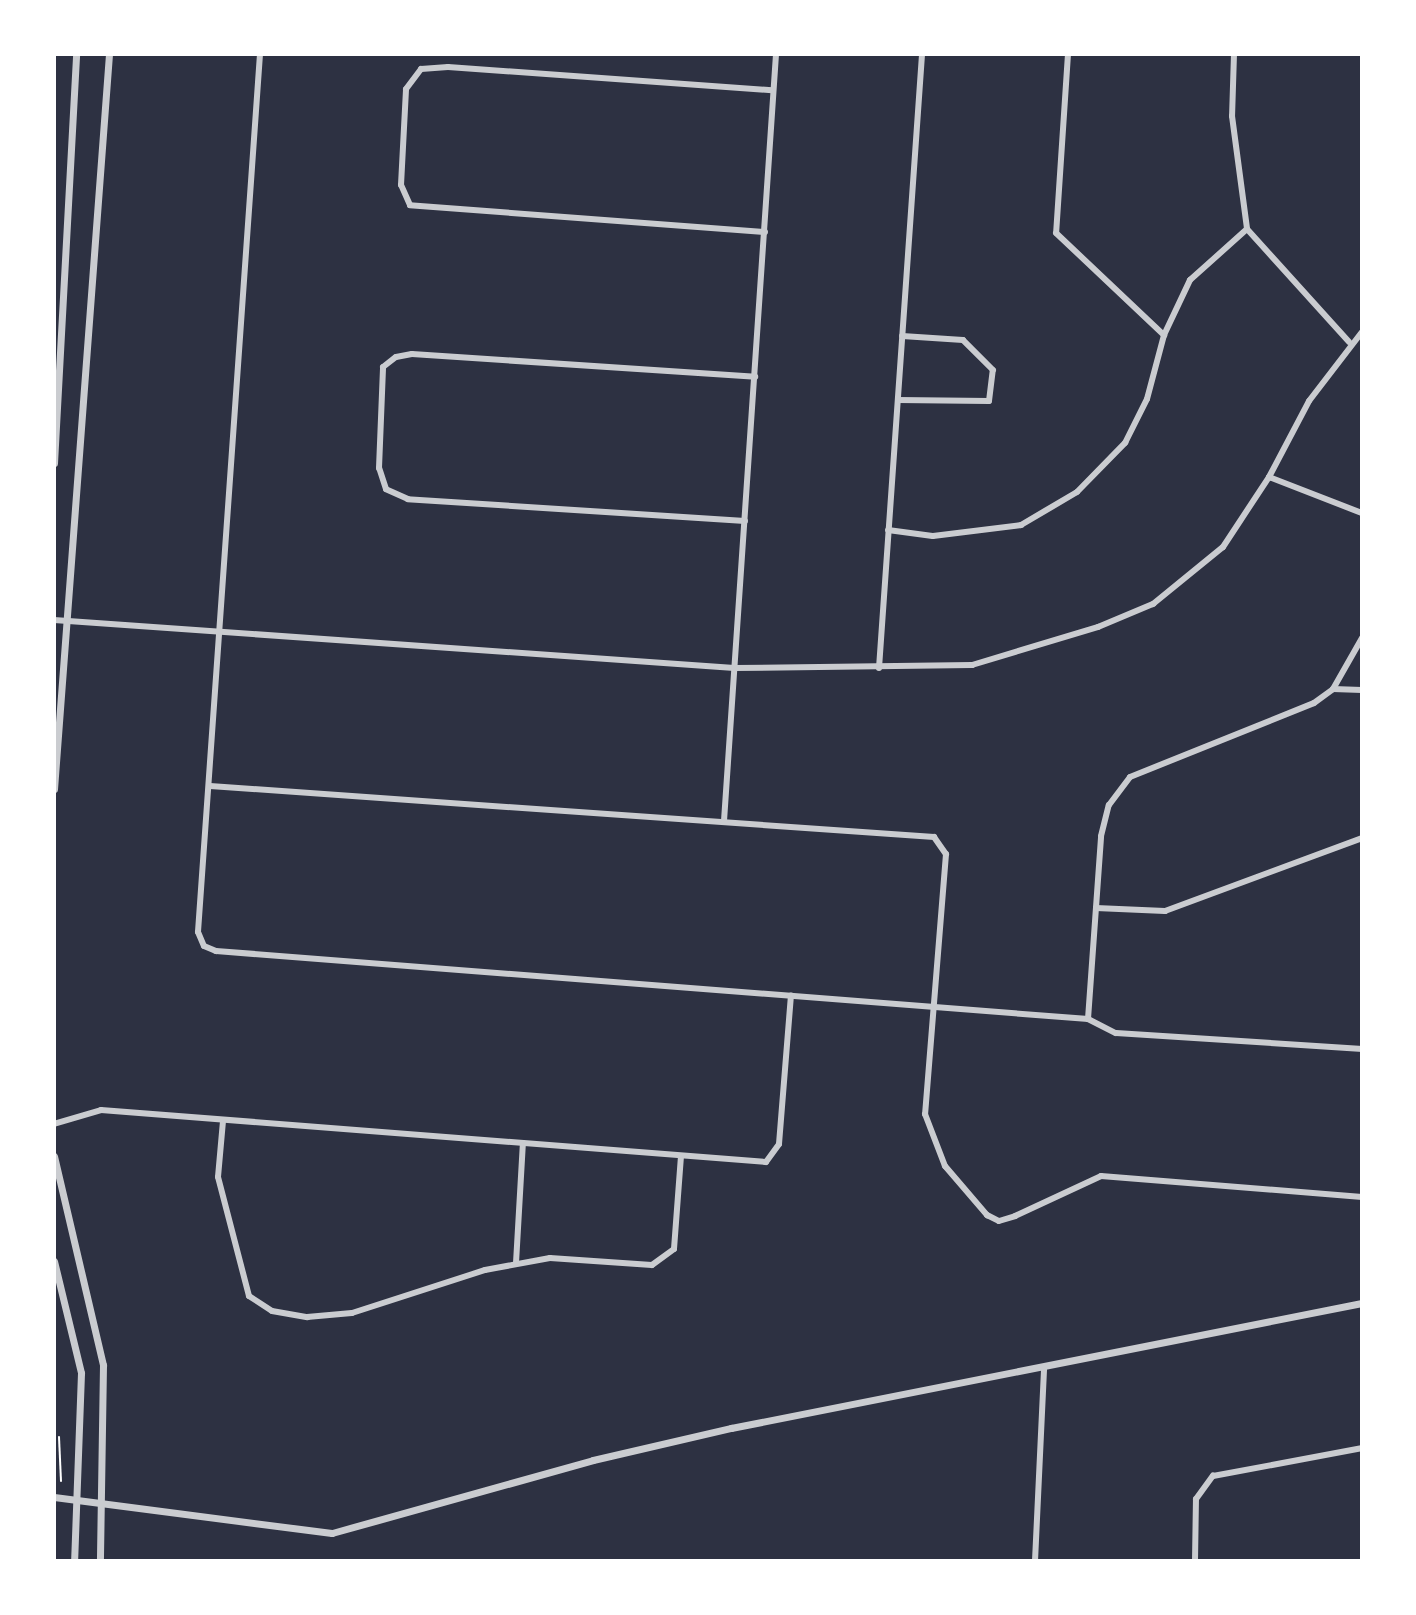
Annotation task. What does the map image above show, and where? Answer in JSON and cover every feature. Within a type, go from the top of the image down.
[{"type":"street","points":[[54,463],[76,54]]},
{"type":"street","points":[[54,789],[109,54]]},
{"type":"street","points":[[260,54],[198,932],[204,946],[216,951],[1088,1019],[1116,1033],[1362,1049]]},
{"type":"street","points":[[724,821],[776,54]]},
{"type":"street","points":[[879,668],[922,54]]},
{"type":"street","points":[[1068,54],[1056,233],[1164,335]]},
{"type":"street","points":[[1234,54],[1232,116],[1247,229],[1349,342]]},
{"type":"street","points":[[765,232],[410,205],[401,185],[406,89],[421,69],[448,67],[772,90]]},
{"type":"street","points":[[888,530],[933,536],[1021,525],[1077,492],[1125,443],[1147,399],[1164,335],[1190,280],[1247,229]]},
{"type":"street","points":[[54,620],[221,635],[734,668],[972,665],[1098,627],[1153,604],[1223,547],[1269,477],[1309,401],[1349,342],[1362,332]]},
{"type":"street","points":[[898,400],[989,401],[993,370],[963,340],[902,336]]},
{"type":"street","points":[[745,521],[408,499],[386,489],[379,468],[383,367],[396,357],[412,354],[755,377]]},
{"type":"street","points":[[1269,477],[1362,513]]},
{"type":"street","points":[[1088,1019],[1101,836],[1109,805],[1130,777],[1314,703],[1333,689],[1362,638]]},
{"type":"street","points":[[1333,689],[1362,690]]},
{"type":"street","points":[[210,786],[934,837],[946,854],[925,1114],[931,1139],[945,1166],[987,1215],[999,1221],[1101,1176],[1362,1197]]},
{"type":"street","points":[[1096,908],[1165,911],[1362,838]]},
{"type":"street","points":[[54,1124],[101,1110],[766,1162],[779,1144],[791,995]]},
{"type":"street","points":[[223,1121],[218,1177],[249,1296],[259,1305],[330,1317],[516,1263],[550,1258],[652,1265],[674,1249],[681,1156]]},
{"type":"street","points":[[516,1263],[523,1143]]},
{"type":"street","points":[[54,1156],[103,1365],[100,1561]]},
{"type":"street","points":[[54,1261],[81,1373],[74,1561]]},
{"type":"street","points":[[54,1497],[332,1533],[608,1456],[1362,1303]]},
{"type":"street","points":[[1035,1561],[1044,1367]]},
{"type":"street","points":[[1195,1561],[1196,1499],[1213,1476],[1362,1448]]},
{"type":"path","points":[[59,1437],[61,1481]]}]
